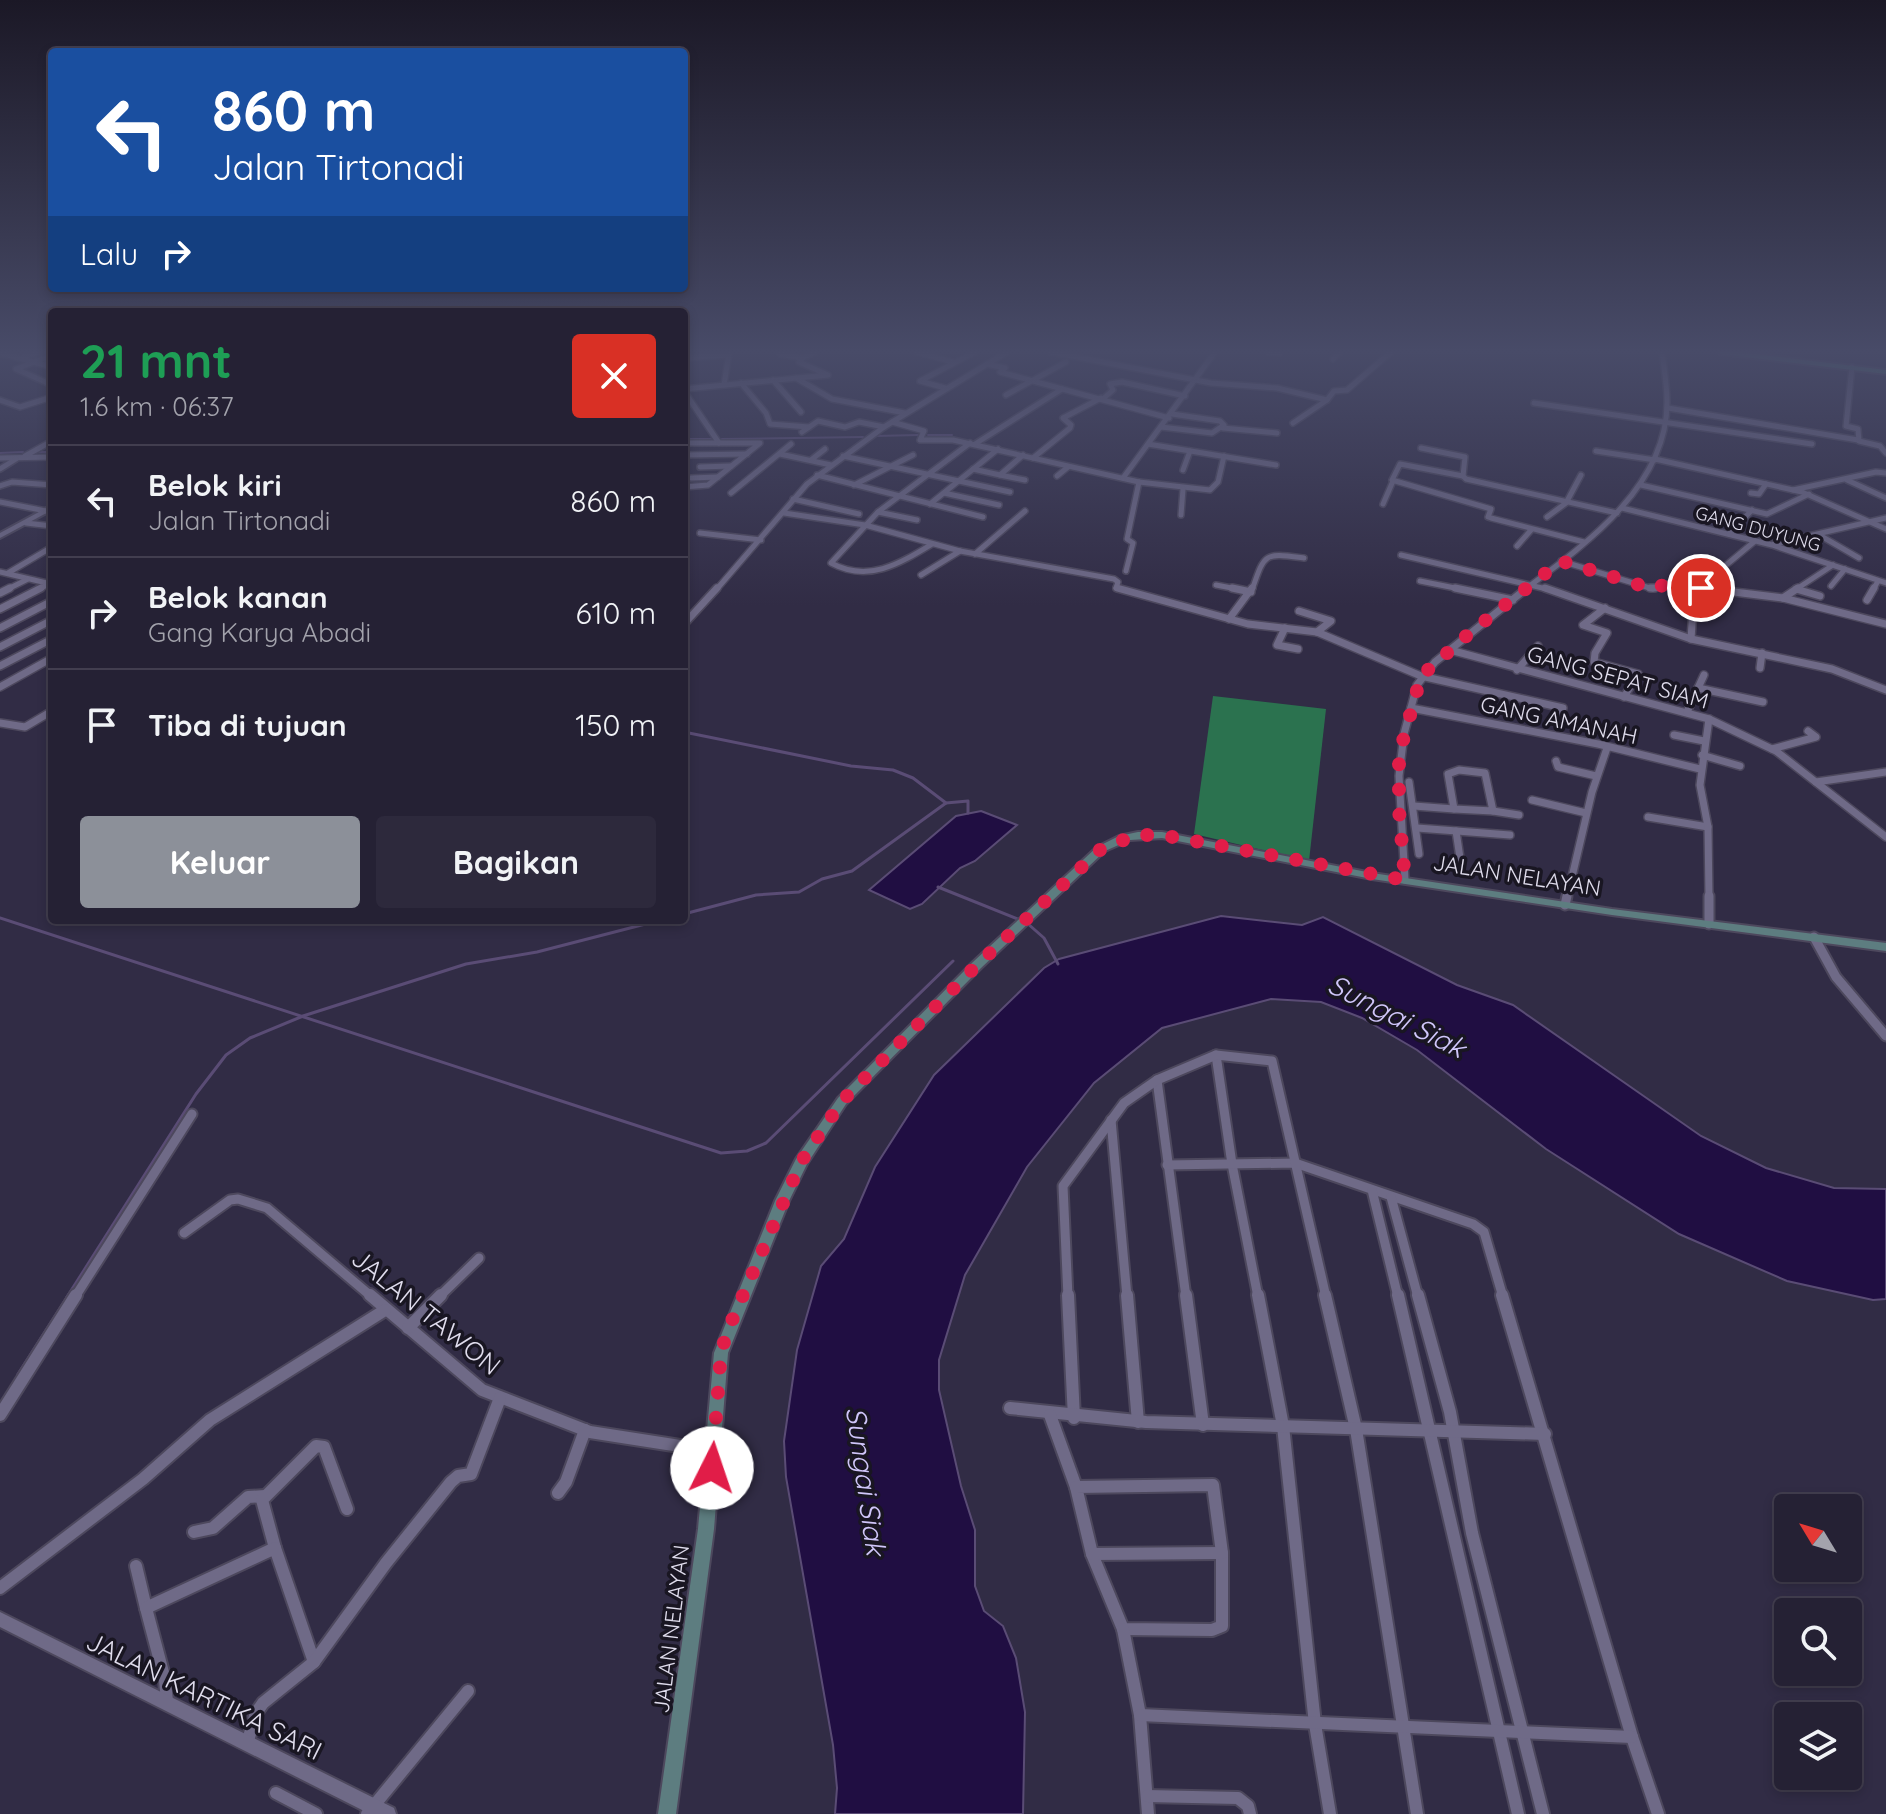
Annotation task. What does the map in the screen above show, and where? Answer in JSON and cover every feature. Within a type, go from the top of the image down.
[{"type":"main road","name":"JALAN NELAYAN","points":[[667,1814],[706,1529],[721,1353],[727,1332],[801,1162],[842,1101],[1101,849],[1136,835],[1203,842],[1405,880],[1565,905],[1886,947]]},
{"type":"street","points":[[715,437],[719,443]]},
{"type":"street","points":[[688,620],[761,540],[793,499],[817,475],[870,437]]},
{"type":"street","points":[[921,437],[920,440],[951,439],[1068,467],[1183,489],[1210,490],[1218,482],[1224,456]]},
{"type":"street","points":[[932,544],[885,571],[858,571],[832,565],[834,558],[878,512],[982,437]]},
{"type":"street","points":[[1033,458],[1059,437]]},
{"type":"street","points":[[1123,478],[1154,437]]},
{"type":"street","points":[[1405,880],[1399,755],[1421,676],[1620,510],[1641,485],[1655,460],[1660,437]]},
{"type":"street","points":[[1767,437],[1812,444]]},
{"type":"street","points":[[1838,437],[1880,446],[1886,453]]},
{"type":"street","points":[[0,469],[48,443]]},
{"type":"street","points":[[688,443],[760,443],[704,487],[688,487]]},
{"type":"street","points":[[731,493],[791,444]]},
{"type":"street","points":[[1148,444],[1276,465]]},
{"type":"street","points":[[1421,448],[1465,457],[1463,476]]},
{"type":"street","points":[[811,460],[825,449]]},
{"type":"street","points":[[930,504],[998,449]]},
{"type":"street","points":[[1183,470],[1190,451]]},
{"type":"street","points":[[1596,451],[1655,460],[1809,494],[1886,529]]},
{"type":"street","points":[[688,455],[747,454]]},
{"type":"street","points":[[780,454],[831,465]]},
{"type":"street","points":[[854,485],[913,455]]},
{"type":"street","points":[[1000,475],[1023,455]]},
{"type":"street","points":[[843,456],[1010,492]]},
{"type":"street","points":[[0,458],[48,457]]},
{"type":"street","name":"GANG DUYUNG","points":[[1393,481],[1400,464],[1463,476],[1566,503],[1620,510],[1729,534],[1886,583]]},
{"type":"street","points":[[700,467],[732,466]]},
{"type":"street","points":[[1057,476],[1068,467]]},
{"type":"street","points":[[973,469],[1025,480]]},
{"type":"street","points":[[1793,490],[1886,473]]},
{"type":"street","points":[[817,475],[983,517]]},
{"type":"street","points":[[1547,517],[1566,503],[1581,475]]},
{"type":"street","points":[[691,478],[719,477]]},
{"type":"street","points":[[1845,479],[1886,498]]},
{"type":"street","points":[[1383,504],[1393,481],[1491,509],[1489,517],[1584,542]]},
{"type":"street","points":[[0,486],[12,482],[48,485]]},
{"type":"street","points":[[1126,571],[1133,543],[1127,539],[1139,482]]},
{"type":"street","points":[[1751,493],[1759,494],[1766,484]]},
{"type":"street","points":[[1641,485],[1769,514],[1809,494]]},
{"type":"street","points":[[1181,515],[1183,489]]},
{"type":"street","points":[[944,493],[999,505]]},
{"type":"street","points":[[793,499],[859,514]]},
{"type":"street","points":[[0,502],[48,509]]},
{"type":"street","points":[[0,536],[48,510]]},
{"type":"street","points":[[1729,534],[1752,510]]},
{"type":"street","points":[[975,554],[1025,511]]},
{"type":"street","points":[[878,512],[917,520]]},
{"type":"street","points":[[784,513],[865,525],[960,551],[1114,579],[1118,582],[1116,588],[1229,619],[1317,632],[1421,676],[1563,708],[1559,722]]},
{"type":"street","points":[[1772,545],[1886,518]]},
{"type":"street","points":[[26,523],[48,526]]},
{"type":"street","points":[[0,528],[11,530]]},
{"type":"street","points":[[1517,546],[1531,530]]},
{"type":"street","points":[[700,533],[761,540]]},
{"type":"street","points":[[1821,535],[1859,558]]},
{"type":"street","points":[[1699,599],[1701,588],[1755,541]]},
{"type":"street","points":[[3,572],[48,549]]},
{"type":"street","points":[[921,575],[960,551]]},
{"type":"street","points":[[1401,555],[1533,584],[1691,639],[1785,657],[1840,672],[1886,690]]},
{"type":"street","points":[[1229,619],[1251,592],[1259,565],[1266,556],[1304,558]]},
{"type":"street","points":[[1561,561],[1653,589],[1666,584],[1783,598],[1886,624]]},
{"type":"street","points":[[1783,598],[1833,565]]},
{"type":"street","points":[[1831,586],[1845,569]]},
{"type":"street","points":[[3,572],[48,583]]},
{"type":"street","points":[[0,593],[28,578]]},
{"type":"street","points":[[1420,581],[1513,600]]},
{"type":"street","points":[[1867,600],[1878,581]]},
{"type":"street","points":[[0,609],[48,585]]},
{"type":"street","points":[[1216,585],[1251,592]]},
{"type":"street","points":[[1796,589],[1820,596]]},
{"type":"street","points":[[12,603],[35,611]]},
{"type":"street","points":[[0,628],[48,603]]},
{"type":"street","points":[[1605,608],[1583,625],[1607,633],[1595,653],[1594,662],[1638,674],[1624,697]]},
{"type":"street","points":[[1691,639],[1693,609]]},
{"type":"street","points":[[1299,611],[1331,621],[1317,632]]},
{"type":"street","points":[[0,647],[48,622]]},
{"type":"street","points":[[1285,628],[1277,645],[1298,649]]},
{"type":"street","points":[[16,639],[38,647]]},
{"type":"street","points":[[0,666],[48,641]]},
{"type":"street","points":[[1517,670],[1538,646]]},
{"type":"street","name":"GANG SEPAT SIAM","points":[[1450,650],[1709,719],[1772,749],[1886,837]]},
{"type":"street","points":[[1760,668],[1762,653]]},
{"type":"street","points":[[1785,657],[1788,667]]},
{"type":"street","points":[[0,687],[48,660]]},
{"type":"street","points":[[1687,712],[1704,675]]},
{"type":"street","points":[[1698,688],[1763,702]]},
{"type":"street","name":"GANG AMANAH","points":[[1411,708],[1700,769]]},
{"type":"street","points":[[0,723],[25,727],[48,713]]},
{"type":"street","points":[[1709,719],[1700,769],[1700,791],[1708,827],[1709,924]]},
{"type":"street","points":[[1772,749],[1816,737],[1808,731]]},
{"type":"street","points":[[1674,735],[1704,741]]},
{"type":"street","points":[[1565,905],[1586,813],[1607,748]]},
{"type":"street","points":[[1702,755],[1740,766]]},
{"type":"street","points":[[1556,761],[1558,767],[1596,776]]},
{"type":"street","points":[[1454,809],[1447,778],[1452,771],[1459,770],[1485,773],[1493,811]]},
{"type":"street","points":[[1816,782],[1886,772]]},
{"type":"street","points":[[1409,782],[1419,854]]},
{"type":"street","points":[[1532,800],[1586,813]]},
{"type":"street","points":[[1416,816],[1454,809],[1519,815]]},
{"type":"street","points":[[1400,814],[1416,816],[1456,831],[1510,835]]},
{"type":"street","points":[[1648,817],[1708,827]]},
{"type":"street","points":[[1456,831],[1460,858]]},
{"type":"street","points":[[1814,937],[1836,977],[1886,1036]]},
{"type":"street","points":[[1216,1055],[1232,1164],[1283,1426],[1315,1724],[1330,1814]]},
{"type":"street","points":[[1074,1418],[1063,1186],[1111,1120],[1136,1093],[1157,1080],[1216,1055],[1268,1059],[1275,1063],[1356,1429],[1417,1814]]},
{"type":"street","points":[[1157,1080],[1203,1425]]},
{"type":"street","points":[[0,1415],[192,1114]]},
{"type":"street","points":[[1111,1120],[1138,1422]]},
{"type":"street","points":[[1167,1165],[1295,1163],[1473,1224],[1484,1232],[1632,1737],[1658,1814]]},
{"type":"street","points":[[1372,1190],[1432,1434],[1518,1814]]},
{"type":"street","points":[[1391,1197],[1454,1433],[1472,1533],[1543,1814]]},
{"type":"street","name":"JALAN TAWON","points":[[184,1233],[230,1200],[259,1205],[282,1220],[466,1379],[500,1398],[585,1430],[712,1451]]},
{"type":"street","points":[[408,1328],[479,1258]]},
{"type":"street","points":[[0,1588],[143,1479],[210,1420],[385,1310]]},
{"type":"street","points":[[247,1745],[256,1713],[263,1703],[314,1662],[386,1563],[451,1482],[458,1476],[471,1474],[500,1398]]},
{"type":"street","points":[[1010,1408],[1074,1418],[1138,1422],[1432,1434],[1545,1434]]},
{"type":"street","points":[[1050,1415],[1076,1487],[1092,1554],[1123,1629],[1140,1715],[1148,1814]]},
{"type":"street","points":[[558,1493],[566,1482],[585,1430]]},
{"type":"street","points":[[314,1662],[262,1500],[310,1450],[320,1445],[324,1447],[347,1509]]},
{"type":"street","points":[[1076,1487],[1213,1485],[1222,1553],[1222,1626],[1212,1630],[1123,1629]]},
{"type":"street","points":[[194,1532],[213,1528],[248,1497],[265,1496]]},
{"type":"street","points":[[146,1608],[275,1548]]},
{"type":"street","points":[[1092,1554],[1222,1553]]},
{"type":"street","points":[[136,1566],[165,1680],[167,1704]]},
{"type":"street","name":"JALAN KARTIKA SARI","points":[[0,1619],[374,1812]]},
{"type":"street","points":[[374,1812],[468,1691]]},
{"type":"street","points":[[1140,1715],[1632,1737]]},
{"type":"street","points":[[276,1793],[316,1814]]},
{"type":"street","points":[[1147,1796],[1238,1798],[1248,1806],[1250,1814]]},
{"type":"green space","points":[[1213,696],[1326,709],[1309,861],[1194,834]]},
{"type":"water","points":[[981,811],[1017,825],[975,861],[960,868],[922,904],[910,909],[869,890],[956,816]]},
{"type":"water","name":"Sungai Siak","points":[[1221,916],[1302,925],[1323,917],[1457,985],[1513,1005],[1701,1136],[1766,1168],[1834,1188],[1886,1189],[1886,1299],[1873,1300],[1787,1281],[1679,1234],[1546,1149],[1417,1050],[1362,1018],[1321,1002],[1271,999],[1162,1028],[1094,1083],[1027,1167],[965,1275],[939,1360],[939,1390],[961,1486],[975,1530],[975,1586],[984,1611],[1003,1626],[1016,1658],[1025,1712],[1023,1814],[835,1814],[837,1788],[833,1745],[786,1477],[784,1441],[797,1350],[821,1266],[844,1239],[875,1167],[934,1075],[1044,968],[1059,959]]},
{"type":"waterway","points":[[722,439],[863,437]]},
{"type":"waterway","points":[[688,439],[712,439]]},
{"type":"waterway","points":[[0,453],[23,452]]},
{"type":"waterway","points":[[38,452],[48,452]]},
{"type":"waterway","points":[[688,733],[851,766],[893,770],[913,778],[946,803]]},
{"type":"waterway","points":[[946,803],[968,801],[968,813]]},
{"type":"waterway","points":[[688,913],[756,895],[799,892],[822,879],[852,871],[946,803]]},
{"type":"waterway","points":[[938,887],[1020,920]]},
{"type":"waterway","points":[[0,918],[302,1016]]},
{"type":"waterway","points":[[1027,923],[1044,938],[1058,964]]},
{"type":"waterway","points":[[302,1016],[466,964],[537,952],[646,924]]},
{"type":"waterway","points":[[302,1016],[721,1153],[747,1151],[766,1143],[953,961]]},
{"type":"waterway","points":[[67,1297],[196,1094],[226,1055],[250,1038],[302,1016]]},
{"type":"waterway","points":[[18,1375],[69,1295]]},
{"type":"route","points":[[712,1468],[721,1353],[727,1332],[782,1201],[819,1133],[842,1101],[891,1051],[1101,849],[1122,838],[1162,835],[1405,880],[1399,810],[1399,755],[1421,676],[1472,631],[1561,561],[1653,589],[1666,584],[1701,588]]}]
